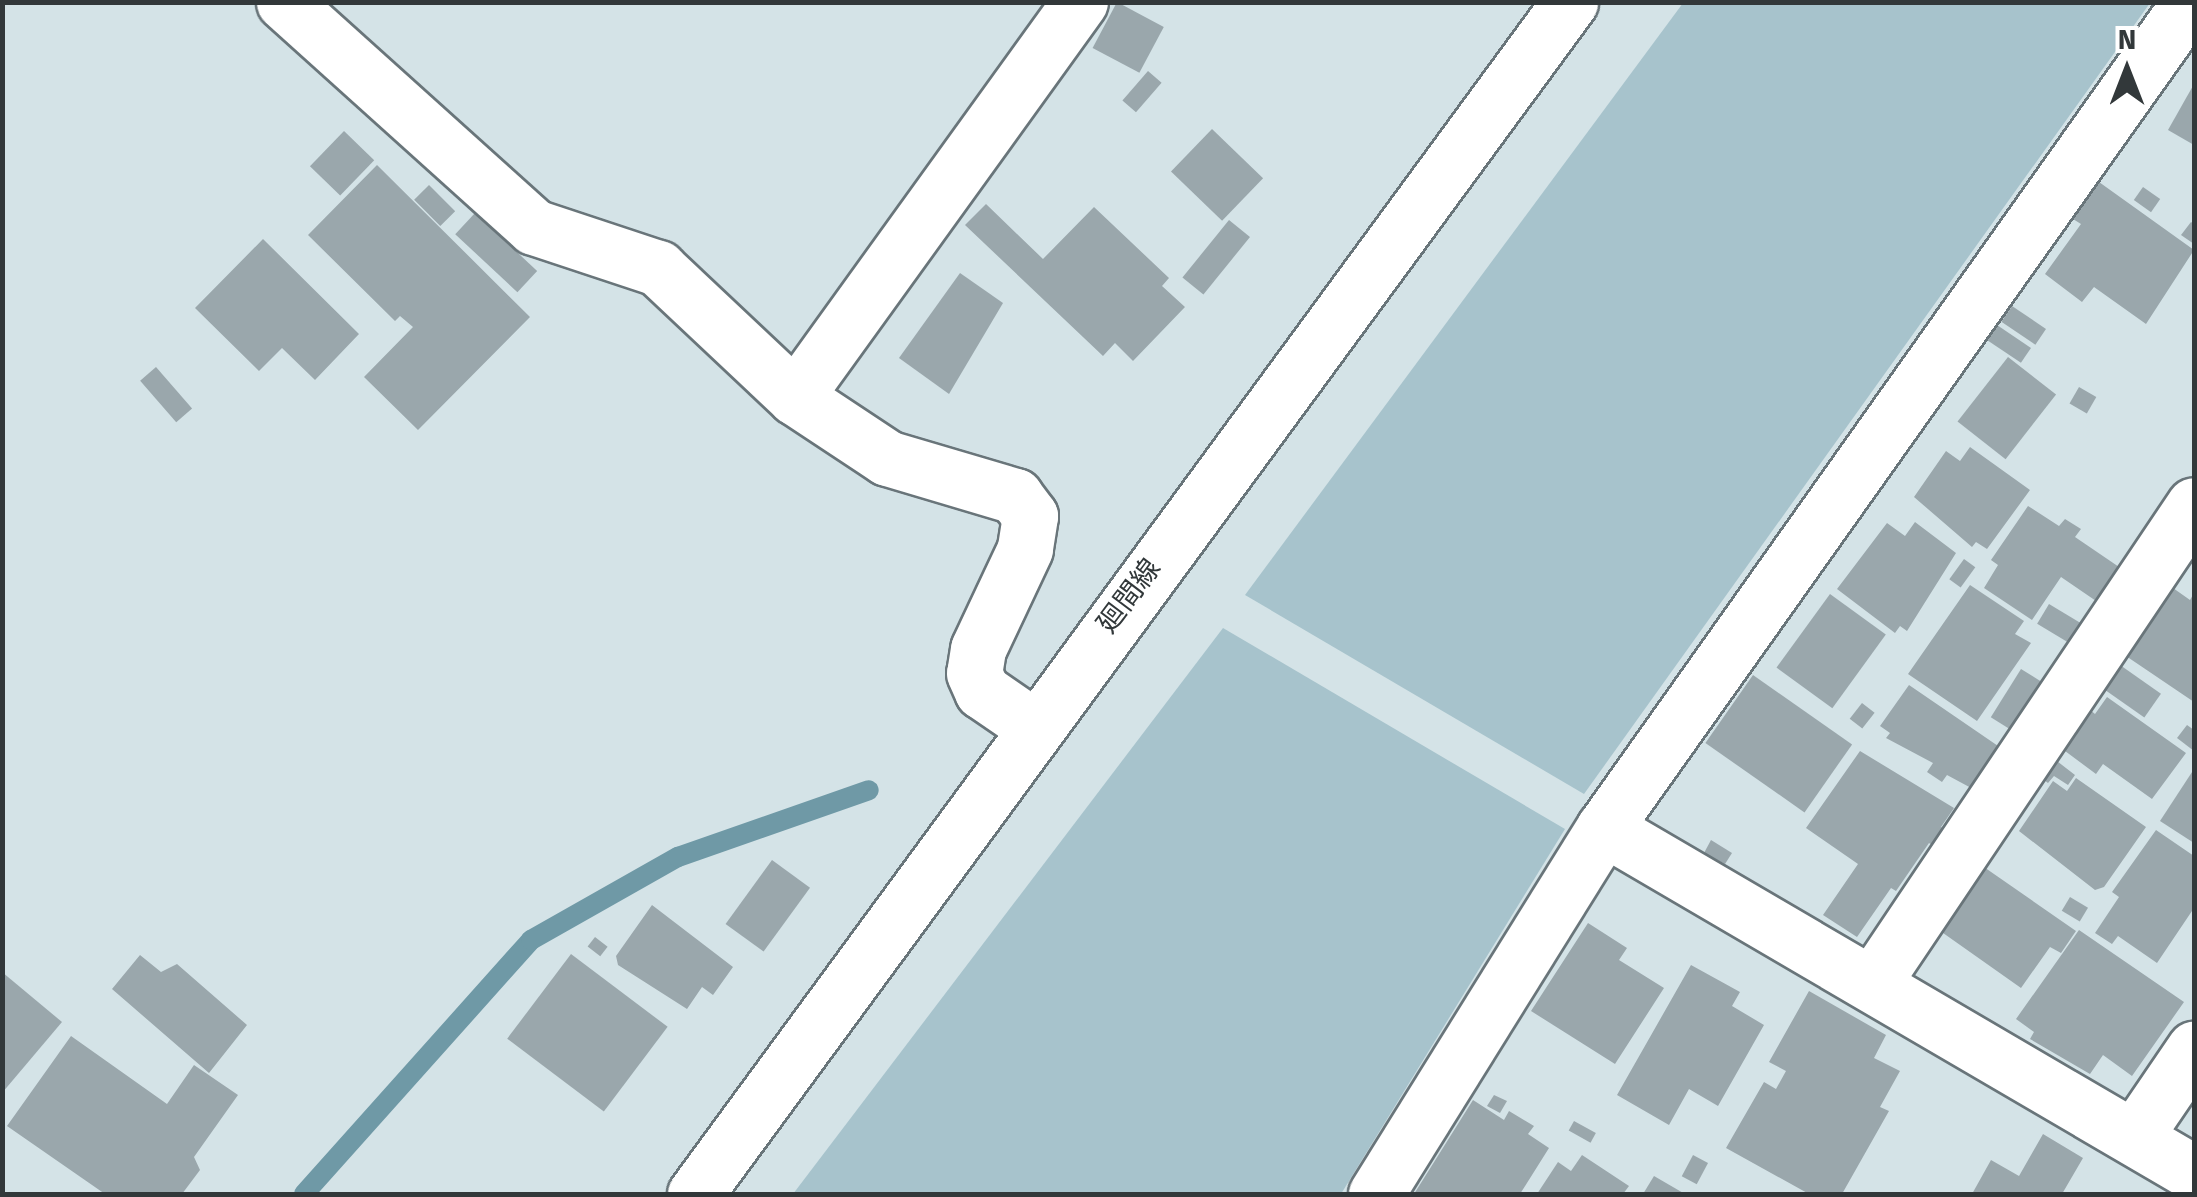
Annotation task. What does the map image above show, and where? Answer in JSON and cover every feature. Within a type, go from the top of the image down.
[{"type":"street","points":[[284,2],[534,227],[658,268],[795,397],[887,458],[993,486],[1022,506],[1030,516],[1025,550],[978,649],[974,673],[982,692],[1033,726]]},
{"type":"street","points":[[795,397],[1080,2]]},
{"type":"street","name":"廻間線","points":[[695,1194],[1033,726],[1570,2]]},
{"type":"street","points":[[1376,1194],[1604,828],[2190,2]]},
{"type":"street","points":[[1872,984],[2194,505]]},
{"type":"street","points":[[1604,828],[2194,1173]]},
{"type":"street","points":[[2134,1136],[2194,1049]]},
{"type":"shaded area","points":[[1683,3],[2150,3],[1584,794],[1245,595]]},
{"type":"shaded area","points":[[1223,628],[1565,829],[1341,1194],[793,1194]]},
{"type":"building","points":[[1117,2],[1164,27],[1139,73],[1093,48]]},
{"type":"building","points":[[1148,71],[1162,83],[1136,112],[1122,100]]},
{"type":"building","points":[[2194,84],[2194,145],[2168,130]]},
{"type":"building","points":[[1212,129],[1263,178],[1222,221],[1171,171]]},
{"type":"building","points":[[344,131],[374,160],[340,195],[310,166]]},
{"type":"building","points":[[377,165],[530,317],[418,430],[364,377],[413,327],[400,316],[395,321],[308,235]]},
{"type":"building","points":[[2099,182],[2194,250],[2146,324],[2094,287],[2082,302],[2045,274],[2081,224],[2073,219]]},
{"type":"building","points":[[429,185],[455,211],[440,226],[414,200]]},
{"type":"building","points":[[2143,187],[2160,199],[2151,212],[2134,200]]},
{"type":"building","points":[[986,204],[1043,259],[1094,207],[1169,278],[1162,286],[1185,307],[1133,361],[1115,343],[1103,356],[965,225]]},
{"type":"building","points":[[475,213],[537,271],[517,292],[455,234]]},
{"type":"building","points":[[1229,220],[1250,237],[1203,295],[1182,278]]},
{"type":"building","points":[[2191,222],[2194,224],[2194,244],[2181,235]]},
{"type":"building","points":[[263,239],[359,334],[315,380],[282,348],[259,371],[195,308]]},
{"type":"building","points":[[960,273],[1003,303],[949,394],[899,358]]},
{"type":"building","points":[[2012,306],[2046,329],[2035,345],[2001,322]]},
{"type":"building","points":[[1997,325],[2031,348],[2021,363],[1987,340]]},
{"type":"building","points":[[2008,357],[2056,395],[2006,459],[1958,422]]},
{"type":"building","points":[[156,367],[192,409],[176,422],[140,381]]},
{"type":"building","points":[[2079,387],[2096,397],[2087,413],[2070,403]]},
{"type":"building","points":[[1970,447],[2030,490],[1987,549],[1976,542],[1972,547],[1914,497],[1946,451],[1960,461]]},
{"type":"building","points":[[2028,506],[2059,526],[2065,519],[2081,529],[2075,537],[2122,569],[2099,603],[2061,577],[2032,620],[1984,588],[1998,565],[1991,560]]},
{"type":"building","points":[[1915,522],[1956,553],[1907,631],[1900,626],[1895,633],[1837,589],[1887,523],[1905,536]]},
{"type":"building","points":[[1964,559],[1975,567],[1961,587],[1949,579]]},
{"type":"building","points":[[1970,585],[2024,621],[2015,634],[2031,643],[1977,721],[1908,674]]},
{"type":"building","points":[[2173,588],[2190,600],[2194,593],[2194,702],[2126,656]]},
{"type":"building","points":[[1830,594],[1886,635],[1832,708],[1777,668]]},
{"type":"building","points":[[2049,604],[2089,628],[2077,648],[2037,624]]},
{"type":"building","points":[[2120,665],[2161,694],[2144,717],[2103,689]]},
{"type":"building","points":[[2021,669],[2042,682],[2012,731],[1991,717]]},
{"type":"building","points":[[1753,675],[1852,744],[1805,812],[1705,743]]},
{"type":"building","points":[[1909,685],[2001,748],[1973,789],[1947,775],[1942,782],[1927,772],[1933,763],[1886,738],[1890,733],[1880,726]]},
{"type":"building","points":[[2107,697],[2186,753],[2152,799],[2103,764],[2096,774],[2061,748],[2089,709],[2095,714]]},
{"type":"building","points":[[1862,703],[1875,713],[1862,729],[1850,719]]},
{"type":"building","points":[[2187,725],[2194,730],[2194,751],[2177,738]]},
{"type":"building","points":[[1860,751],[1954,808],[1941,827],[1947,831],[1935,847],[1929,843],[1857,937],[1823,915],[1858,864],[1806,828]]},
{"type":"building","points":[[2053,758],[2075,775],[2068,785],[2054,776],[2048,783],[2040,777]]},
{"type":"building","points":[[2194,769],[2194,843],[2160,821]]},
{"type":"building","points":[[2076,778],[2146,827],[2104,887],[2095,890],[2019,831],[2053,781],[2067,791]]},
{"type":"building","points":[[2156,830],[2194,856],[2194,908],[2157,963],[2118,936],[2112,944],[2095,933],[2119,897],[2112,892]]},
{"type":"building","points":[[1711,840],[1732,853],[1725,864],[1704,853]]},
{"type":"building","points":[[772,860],[810,888],[764,952],[726,924]]},
{"type":"building","points":[[1981,865],[2076,931],[2061,953],[2050,947],[2021,988],[1936,928]]},
{"type":"building","points":[[2070,897],[2088,908],[2080,922],[2062,911]]},
{"type":"building","points":[[652,905],[733,967],[713,995],[702,987],[687,1009],[618,965],[616,956]]},
{"type":"building","points":[[1588,923],[1627,948],[1619,960],[1664,988],[1615,1064],[1531,1011]]},
{"type":"building","points":[[2079,930],[2184,1002],[2132,1076],[2103,1055],[2090,1074],[2030,1039],[2034,1032],[2016,1019]]},
{"type":"building","points":[[595,937],[608,947],[600,956],[588,946]]},
{"type":"building","points":[[571,954],[668,1027],[604,1111],[507,1039]]},
{"type":"building","points":[[140,955],[161,972],[177,964],[247,1025],[209,1073],[112,989]]},
{"type":"building","points":[[1691,965],[1740,992],[1732,1006],[1764,1025],[1718,1106],[1689,1089],[1669,1125],[1617,1095]]},
{"type":"building","points":[[2,972],[62,1022],[2,1093]]},
{"type":"building","points":[[1809,991],[1886,1035],[1874,1058],[1900,1071],[1880,1107],[1889,1111],[1842,1194],[1809,1194],[1726,1148],[1764,1082],[1776,1089],[1786,1071],[1769,1062]]},
{"type":"building","points":[[71,1036],[167,1104],[194,1065],[238,1095],[194,1157],[200,1170],[182,1194],[105,1194],[7,1126]]},
{"type":"building","points":[[1494,1095],[1507,1101],[1500,1113],[1487,1106]]},
{"type":"building","points":[[1473,1100],[1504,1120],[1509,1111],[1534,1126],[1528,1134],[1549,1148],[1520,1194],[1414,1194]]},
{"type":"building","points":[[1574,1121],[1596,1133],[1591,1143],[1569,1131]]},
{"type":"building","points":[[2043,1134],[2083,1158],[2062,1194],[1972,1194],[1991,1160],[2019,1176]]},
{"type":"building","points":[[1582,1155],[1629,1186],[1623,1194],[1537,1194],[1558,1162],[1571,1171]]},
{"type":"building","points":[[1693,1155],[1708,1163],[1697,1184],[1682,1176]]},
{"type":"building","points":[[1654,1176],[1685,1194],[1643,1194]]},
{"type":"waterway","points":[[304,1194],[531,940],[678,857],[869,790]]}]
